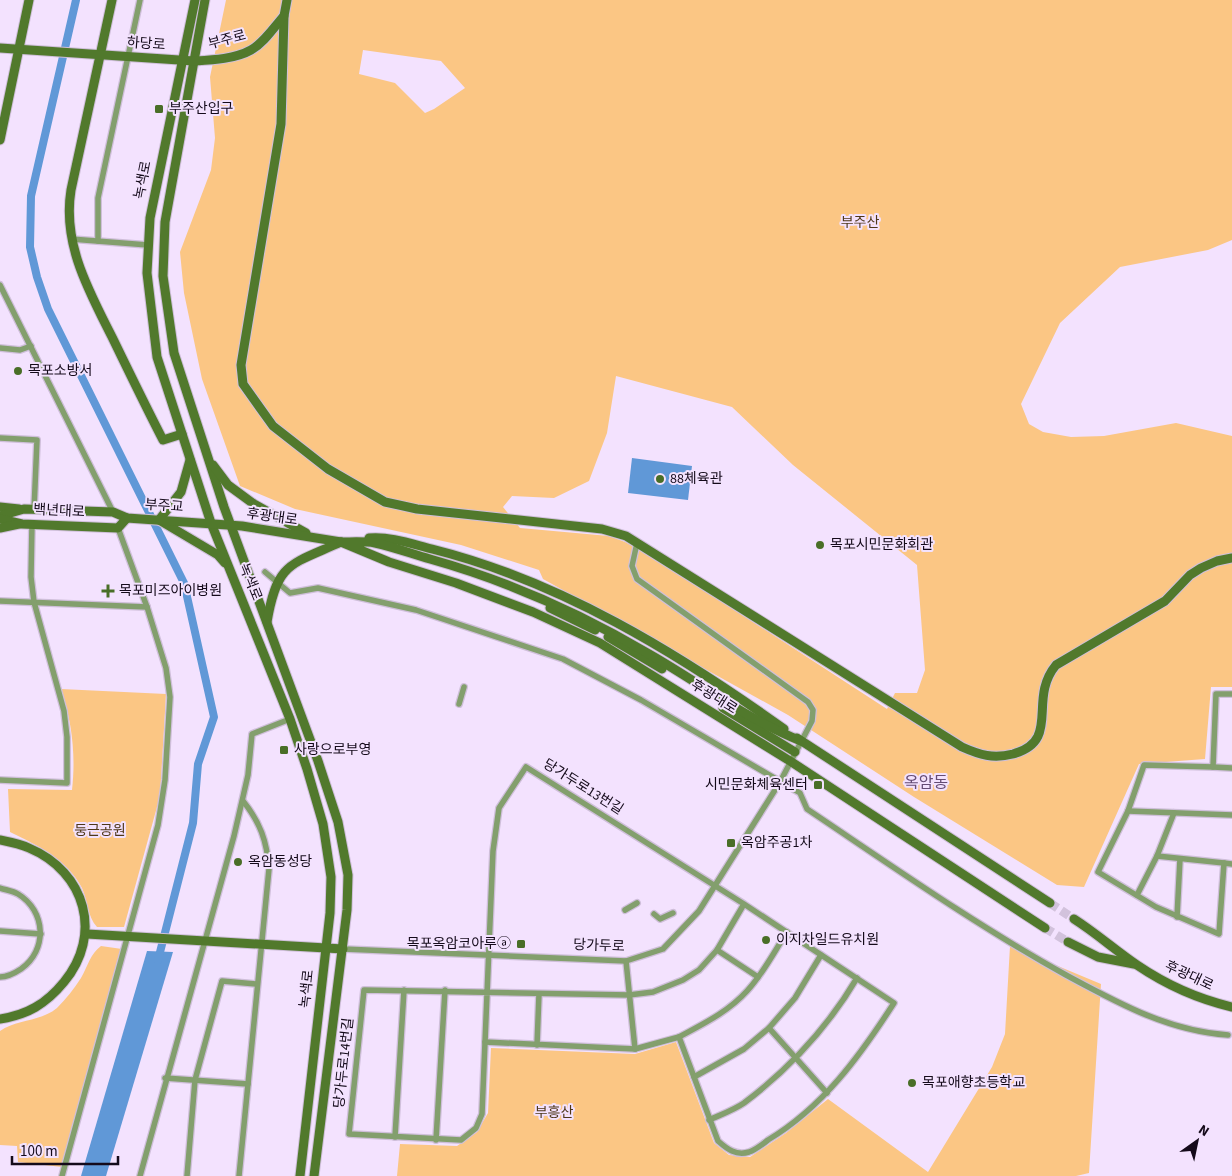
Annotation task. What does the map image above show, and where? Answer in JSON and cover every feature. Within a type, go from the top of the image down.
[{"type":"street","points":[[0,140],[2,120],[29,0]]},
{"type":"street","points":[[112,0],[99,54],[69,204],[72,239],[83,279],[163,440],[182,434]]},
{"type":"street","points":[[98,241],[98,198],[140,0]]},
{"type":"street","name":"녹색로","points":[[195,0],[150,218],[147,273],[157,358],[211,523],[290,718],[307,769],[324,832],[331,877],[330,913],[300,1176]]},
{"type":"street","name":"녹색로","points":[[205,0],[165,222],[163,276],[174,354],[232,526],[318,761],[338,822],[348,875],[348,910],[314,1176]]},
{"type":"street","points":[[287,0],[284,16],[281,124],[241,365],[243,384],[273,426],[328,469],[385,502],[417,509],[602,529],[626,536],[962,747],[984,757],[1000,757],[1028,750],[1038,741],[1042,727],[1041,707],[1045,684],[1049,674],[1056,665],[1165,601],[1190,575],[1201,568],[1217,561],[1232,558]]},
{"type":"street","name":"부주로","points":[[194,61],[223,58],[251,50],[266,37],[284,16]]},
{"type":"street","points":[[0,48],[19,49]]},
{"type":"street","name":"하당로","points":[[19,49],[194,61]]},
{"type":"street","points":[[72,239],[148,245]]},
{"type":"street","points":[[0,285],[114,512],[127,518],[118,528],[147,607],[166,668],[169,687],[168,739],[163,804],[130,936],[62,1176]]},
{"type":"street","points":[[0,348],[20,350],[31,346]]},
{"type":"street","points":[[0,438],[37,440],[34,510]]},
{"type":"street","points":[[190,459],[182,487],[176,499],[158,520],[218,555],[228,566]]},
{"type":"street","points":[[209,460],[228,485],[254,504],[313,537]]},
{"type":"street","points":[[0,507],[24,509]]},
{"type":"street","name":"백년대로","points":[[0,518],[24,509],[114,512]]},
{"type":"street","name":"백년대로","points":[[0,518],[22,524],[118,528]]},
{"type":"street","name":"부주교","points":[[127,518],[200,522]]},
{"type":"street","name":"후광대로","points":[[200,522],[341,542],[461,573],[529,598],[590,627],[652,663],[795,752]]},
{"type":"street","points":[[0,528],[22,524]]},
{"type":"street","points":[[0,780],[67,783],[67,737],[64,711],[34,602],[31,577],[32,524]]},
{"type":"street","points":[[266,622],[272,593],[277,582],[293,564],[341,542]]},
{"type":"street","name":"후광대로","points":[[341,542],[374,543],[463,568],[538,596],[587,619],[650,654],[718,698],[783,734],[800,741],[1050,903]]},
{"type":"street","name":"후광대로","points":[[341,542],[389,562],[456,583],[533,612],[600,643],[790,761],[1045,928]]},
{"type":"street","name":"당가두로","points":[[343,948],[626,961],[663,949],[699,912],[780,782],[812,721],[813,710],[808,702],[637,578],[632,566],[637,543]]},
{"type":"street","points":[[265,572],[290,593],[318,588],[416,610],[475,628],[563,660],[641,700],[800,792],[807,809],[1033,957],[1115,1001],[1162,1022],[1200,1033],[1228,1035]]},
{"type":"street","points":[[0,601],[147,607]]},
{"type":"street","points":[[459,704],[464,687]]},
{"type":"street","points":[[1213,767],[1216,694],[1232,694]]},
{"type":"street","points":[[140,1176],[201,940],[242,801],[248,775],[252,734],[290,718]]},
{"type":"street","points":[[1224,863],[1219,934],[1177,918],[1098,872],[1128,811],[1144,765],[1232,768]]},
{"type":"street","name":"당가두로13번길","points":[[489,954],[493,851],[498,808],[526,767],[716,886]]},
{"type":"street","points":[[239,1176],[268,869],[267,847],[259,824],[242,801]]},
{"type":"street","points":[[1128,811],[1232,815]]},
{"type":"street","points":[[1137,895],[1157,856],[1174,813]]},
{"type":"street","points":[[0,840],[30,848],[58,867],[73,885],[85,910],[87,934],[74,970],[52,996],[28,1012],[0,1019]]},
{"type":"street","points":[[1157,856],[1232,864]]},
{"type":"street","points":[[1177,918],[1180,859]]},
{"type":"street","points":[[679,1037],[718,1141],[731,1152],[748,1152],[788,1128],[828,1093],[862,1050],[894,1003],[716,886]]},
{"type":"street","points":[[0,888],[17,893],[29,903],[38,916],[41,934],[39,945],[30,961],[14,974],[0,977]]},
{"type":"street","points":[[625,910],[636,903]]},
{"type":"street","points":[[489,954],[487,991],[539,994],[629,995],[653,992],[682,980],[699,970],[717,950],[744,904]]},
{"type":"street","points":[[654,914],[660,918],[673,912]]},
{"type":"street","name":"후광대로","points":[[1074,919],[1099,935],[1137,964],[1195,996],[1232,1007]]},
{"type":"street","points":[[0,932],[41,934]]},
{"type":"street","points":[[485,1042],[635,1049],[679,1037],[725,1010],[748,990],[787,932]]},
{"type":"street","points":[[87,934],[343,948]]},
{"type":"street","name":"후광대로","points":[[1068,942],[1098,957],[1137,964]]},
{"type":"street","points":[[717,950],[758,977]]},
{"type":"street","points":[[694,1077],[744,1049],[769,1028],[795,998],[822,955]]},
{"type":"street","points":[[626,961],[635,1049]]},
{"type":"street","points":[[709,1120],[742,1104],[797,1057],[836,1011],[857,978]]},
{"type":"street","points":[[186,1176],[195,1080],[222,982],[257,984]]},
{"type":"street","name":"당가두로14번길","points":[[364,990],[445,990],[487,991],[482,1114],[476,1128],[461,1140],[350,1134],[364,990]]},
{"type":"street","points":[[395,1136],[404,990]]},
{"type":"street","points":[[436,1140],[445,990]]},
{"type":"street","points":[[537,1045],[539,994]]},
{"type":"street","points":[[769,1028],[828,1093]]},
{"type":"street","points":[[166,1078],[248,1084]]},
{"type":"green space","name":"부주산","points":[[226,0],[1232,0],[1232,240],[1208,250],[1120,267],[1060,323],[1021,404],[1029,424],[1043,432],[1071,437],[1104,436],[1176,423],[1232,436],[1232,687],[1211,687],[1205,759],[1139,764],[1084,887],[1057,885],[914,797],[788,715],[543,579],[539,570],[461,545],[295,509],[240,486],[202,379],[184,293],[180,252],[211,170],[215,138],[210,77]],"holes":[[[363,50],[441,61],[465,88],[425,113],[395,83],[359,74]],[[616,376],[732,407],[793,465],[917,565],[925,670],[917,693],[895,693],[887,709],[656,559],[625,542],[609,536],[520,528],[503,507],[512,496],[554,498],[589,481],[607,433]]]},
{"type":"green space","name":"둥근공원","points":[[61,689],[166,694],[160,796],[124,927],[97,927],[89,913],[82,888],[68,869],[51,854],[10,832],[8,789],[72,790],[74,764],[72,739]]},
{"type":"green space","points":[[101,946],[122,949],[62,1167],[18,1162],[17,1146],[0,1145],[0,1031],[14,1024],[43,1016],[57,1008],[76,986],[92,956]]},
{"type":"green space","name":"부흥산","points":[[1010,946],[1101,984],[1089,1173],[1076,1176],[397,1176],[400,1144],[457,1146],[477,1132],[488,1113],[491,1048],[635,1054],[676,1042],[714,1143],[729,1155],[750,1157],[786,1133],[828,1099],[928,1172],[992,1067],[1005,1034]]},
{"type":"water","name":"88체육관","points":[[632,458],[692,466],[688,500],[628,493]]},
{"type":"water","points":[[147,951],[173,952],[106,1176],[81,1176]]},
{"type":"waterway","points":[[76,0],[31,196],[30,247],[37,277],[48,309],[184,583],[214,717],[198,764],[193,823],[158,960]]},
{"type":"tunnel","points":[[1050,903],[1074,919]]},
{"type":"tunnel","points":[[1045,928],[1068,942]]},
{"type":"place","name":"부주산입구","points":[[159,109]]},
{"type":"place","name":"목포소방서","points":[[18,371]]},
{"type":"place","name":"88체육관","points":[[660,479]]},
{"type":"place","name":"목포시민문화회관","points":[[820,545]]},
{"type":"place","name":"목포미즈아이병원","points":[[108,591]]},
{"type":"place","name":"사랑으로부영","points":[[284,750]]},
{"type":"place","name":"시민문화체육센터","points":[[818,785]]},
{"type":"place","name":"옥암주공1차","points":[[731,843]]},
{"type":"place","name":"옥암동성당","points":[[238,862]]},
{"type":"place","name":"이지차일드유치원","points":[[766,940]]},
{"type":"place","name":"목포옥암코아루ⓐ","points":[[521,944]]},
{"type":"place","name":"목포애향초등학교","points":[[912,1083]]},
{"type":"district","name":"옥암동","points":[[926,783]]}]
